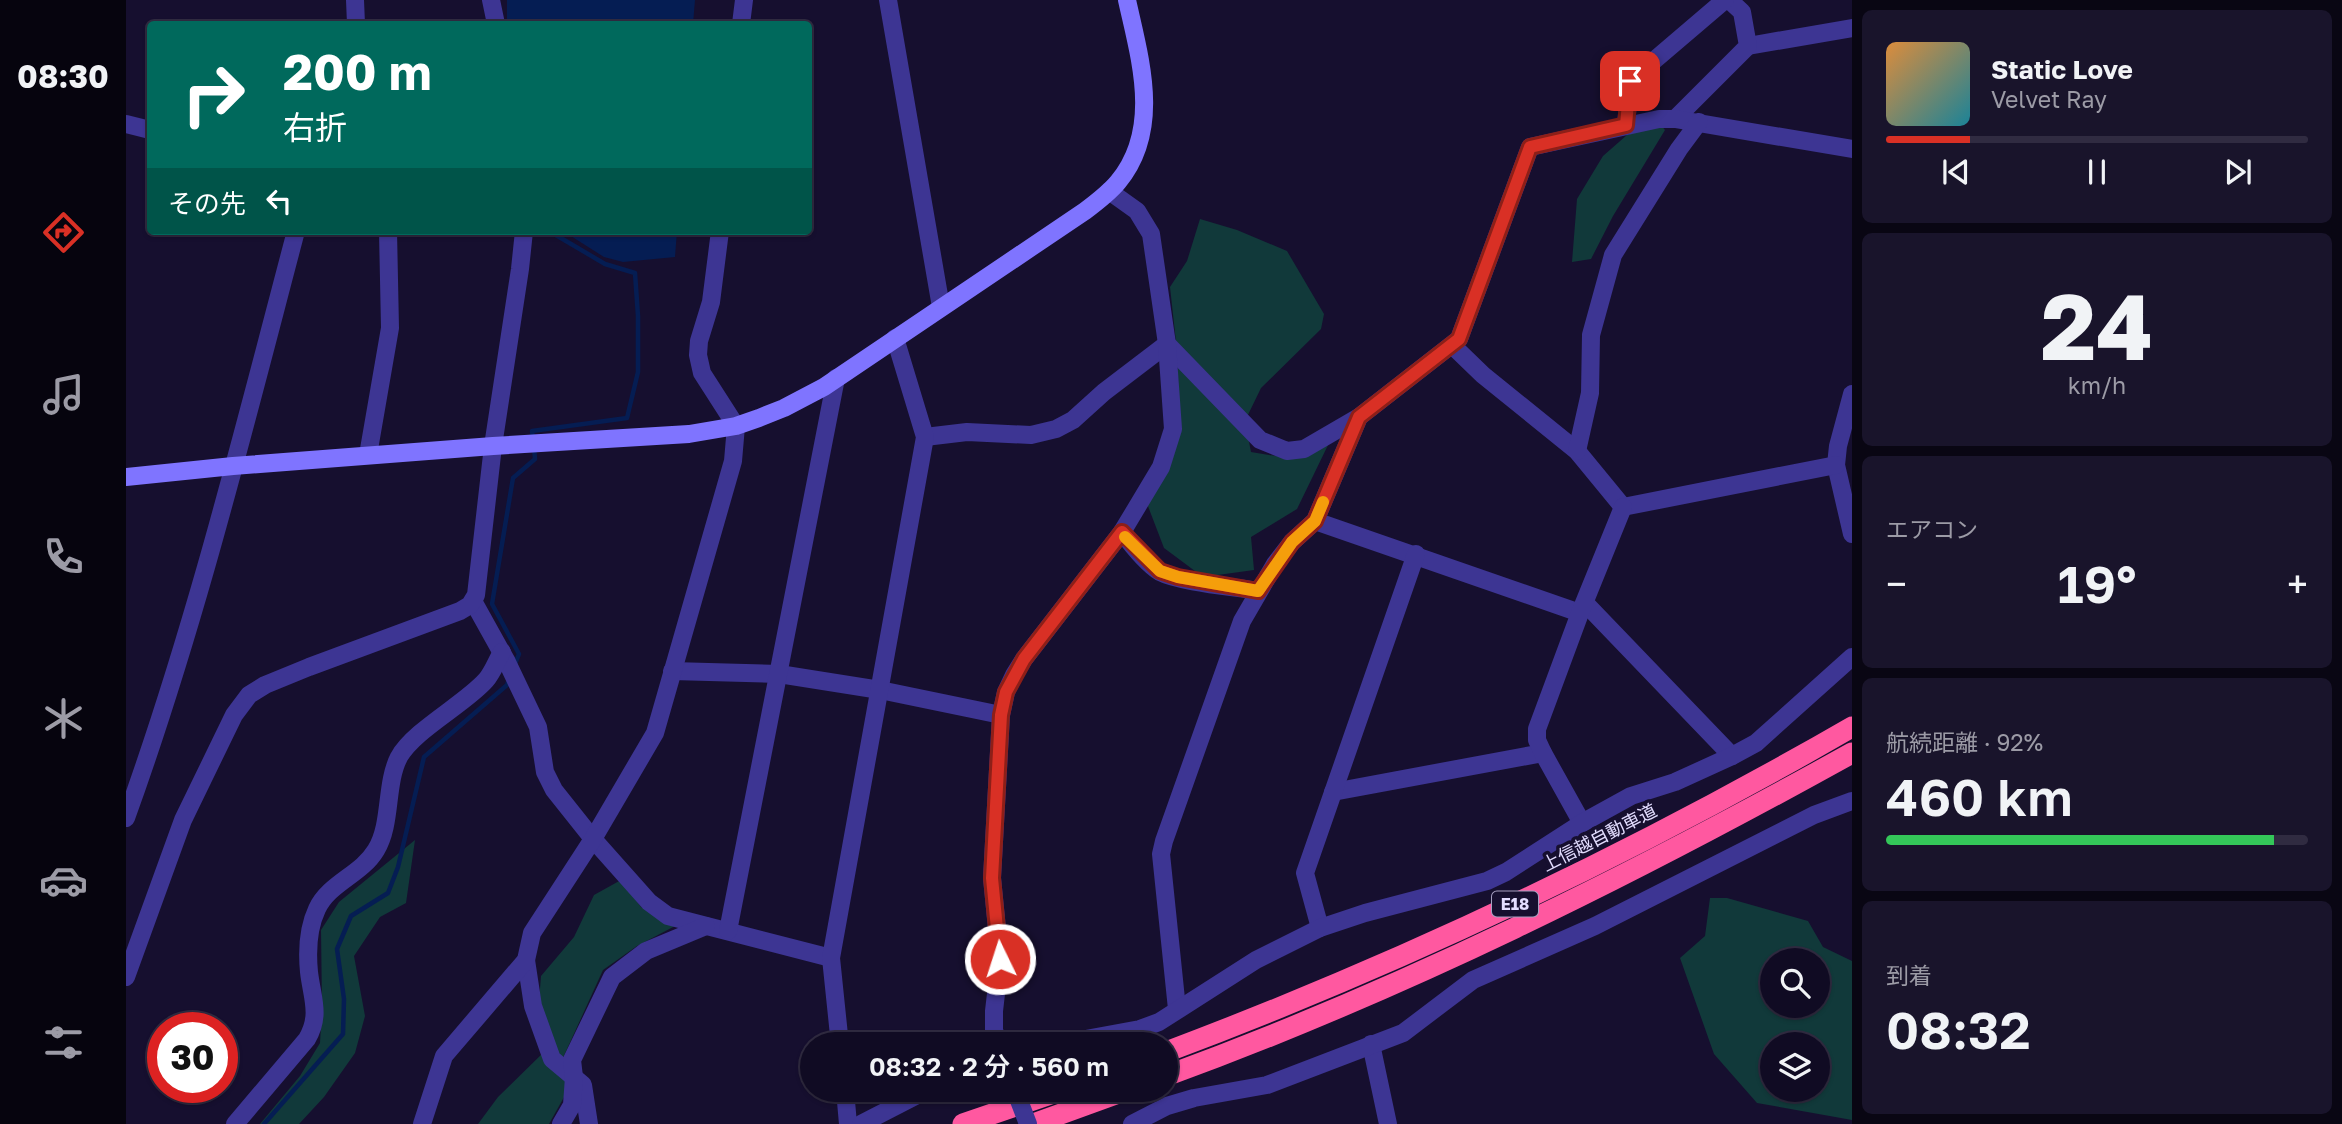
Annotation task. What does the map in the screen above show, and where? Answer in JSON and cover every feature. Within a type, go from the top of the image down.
[{"type":"highway","name":"上信越自動車道","points":[[1178,1047],[1338,984],[1510,906],[1683,820],[1852,727]]},
{"type":"highway","name":"E18","points":[[1178,1071],[1347,1005],[1521,926],[1694,839],[1852,753]]},
{"type":"highway","points":[[963,1124],[1027,1102]]},
{"type":"highway","points":[[1030,1124],[1093,1102]]},
{"type":"street","points":[[355,0],[356,21]]},
{"type":"street","points":[[491,0],[495,21]]},
{"type":"street","points":[[741,21],[744,0]]},
{"type":"street","points":[[888,0],[941,307]]},
{"type":"street","points":[[126,477],[368,455],[689,434],[736,426],[784,408],[824,387],[1086,211],[1109,191],[1124,173],[1138,142],[1145,97],[1127,0]]},
{"type":"street","points":[[1626,125],[1630,81],[1727,0],[1742,12],[1748,46]]},
{"type":"street","points":[[1675,119],[1748,46],[1852,28]]},
{"type":"street","points":[[1167,344],[1260,440],[1287,451],[1304,449],[1359,417],[1459,339],[1530,147],[1659,118],[1699,122],[1852,149]]},
{"type":"street","points":[[1577,451],[1590,393],[1591,335],[1613,255],[1679,149],[1699,122]]},
{"type":"street","points":[[126,124],[147,129]]},
{"type":"street","points":[[995,1032],[1000,959],[992,878],[1001,715],[1006,692],[1024,659],[1122,532],[1161,467],[1173,429],[1167,344],[1151,234],[1137,211],[1109,191]]},
{"type":"street","points":[[126,818],[159,725],[295,235]]},
{"type":"street","points":[[368,455],[390,328],[388,235]]},
{"type":"street","points":[[126,977],[183,820],[234,715],[249,695],[265,685],[309,667],[460,611],[470,606],[477,595],[493,446],[524,235]]},
{"type":"street","points":[[589,1124],[583,1085],[552,1059],[533,1006],[526,960],[532,933],[593,839],[655,733],[733,461],[736,426],[702,373],[698,355],[699,341],[711,302],[719,235]]},
{"type":"street","points":[[839,1032],[831,958],[925,437],[895,338]]},
{"type":"street","points":[[925,437],[967,432],[1031,435],[1056,429],[1073,420],[1104,392],[1167,344]]},
{"type":"street","points":[[1453,346],[1483,375],[1577,451],[1623,507]]},
{"type":"street","points":[[728,932],[836,378]]},
{"type":"street","points":[[1852,394],[1838,446],[1836,465],[1852,534]]},
{"type":"street","points":[[1177,1009],[1161,854],[1164,841],[1242,621],[1258,591],[1292,542],[1315,521],[1359,417]]},
{"type":"street","points":[[1623,507],[1836,465]]},
{"type":"street","points":[[1583,823],[1537,740],[1537,729],[1623,507]]},
{"type":"street","points":[[1315,521],[1582,608],[1732,756]]},
{"type":"street","points":[[1122,532],[1160,571],[1178,577],[1258,591]]},
{"type":"street","points":[[1321,928],[1305,873],[1416,554]]},
{"type":"street","points":[[473,601],[538,727],[545,772],[554,790],[649,902],[668,916],[831,958]]},
{"type":"street","points":[[235,1124],[307,1039],[312,1029],[316,1016],[309,969],[309,932],[317,908],[329,891],[375,853],[383,838],[399,758],[413,741],[487,679],[504,657]]},
{"type":"street","points":[[1124,1032],[1159,1022],[1256,961],[1321,928],[1366,913],[1487,881],[1631,796],[1675,782],[1732,756],[1756,743],[1852,657]]},
{"type":"street","points":[[672,671],[779,674],[880,690],[1001,715]]},
{"type":"street","points":[[1333,792],[1543,752]]},
{"type":"street","points":[[1132,1124],[1167,1106],[1194,1098],[1267,1085],[1403,1033],[1473,980],[1595,926],[1814,815],[1852,801]]},
{"type":"street","points":[[561,1124],[572,1105],[572,1060],[612,976],[646,951],[706,926]]},
{"type":"street","points":[[422,1124],[444,1056],[526,960]]},
{"type":"street","points":[[1371,1044],[1388,1124]]},
{"type":"street","points":[[846,1102],[848,1124]]},
{"type":"street","points":[[861,1124],[903,1102]]},
{"type":"street","points":[[1020,1102],[1030,1124]]},
{"type":"green space","points":[[1660,124],[1665,130],[1613,216],[1591,259],[1572,262],[1577,199],[1603,156],[1627,135]]},
{"type":"green space","points":[[1200,219],[1237,230],[1287,251],[1324,314],[1321,329],[1261,388],[1245,421],[1251,452],[1288,458],[1329,443],[1297,509],[1251,537],[1254,570],[1203,577],[1164,548],[1146,501],[1180,426],[1177,351],[1170,287],[1187,261]]},
{"type":"green space","points":[[415,840],[406,903],[380,917],[354,956],[365,1016],[355,1053],[324,1097],[299,1124],[260,1124],[300,1076],[320,1043],[321,930],[339,902]]},
{"type":"green space","points":[[621,880],[641,907],[675,926],[637,946],[603,970],[562,1060],[568,1090],[549,1124],[478,1124],[498,1097],[546,1050],[538,1014],[541,976],[574,937],[594,895]]},
{"type":"green space","points":[[1710,898],[1727,898],[1808,921],[1825,948],[1760,948],[1760,1018],[1830,1018],[1830,950],[1852,961],[1852,1120],[1757,1103],[1714,1054],[1680,958],[1705,936]]},
{"type":"water","points":[[507,0],[695,0],[693,21],[507,21]]},
{"type":"water","points":[[569,235],[677,235],[675,257],[623,262],[604,257]]},
{"type":"waterway","points":[[533,438],[532,431],[627,418],[638,372],[635,273],[605,264],[556,235]]},
{"type":"waterway","points":[[515,664],[519,654],[492,604],[513,478],[535,459],[534,447]]},
{"type":"waterway","points":[[264,1124],[343,1034],[344,999],[337,949],[351,916],[388,893],[398,867],[424,757],[507,685],[509,679]]},
{"type":"slow traffic","points":[[1125,537],[1160,571],[1178,577],[1258,591],[1292,542],[1315,521],[1323,502]]},
{"type":"route","points":[[1000,959],[992,878],[1001,715],[1006,692],[1024,659],[1122,532],[1160,571],[1178,577],[1258,591],[1292,542],[1315,521],[1359,417],[1459,339],[1530,147],[1626,125],[1630,81]]}]
